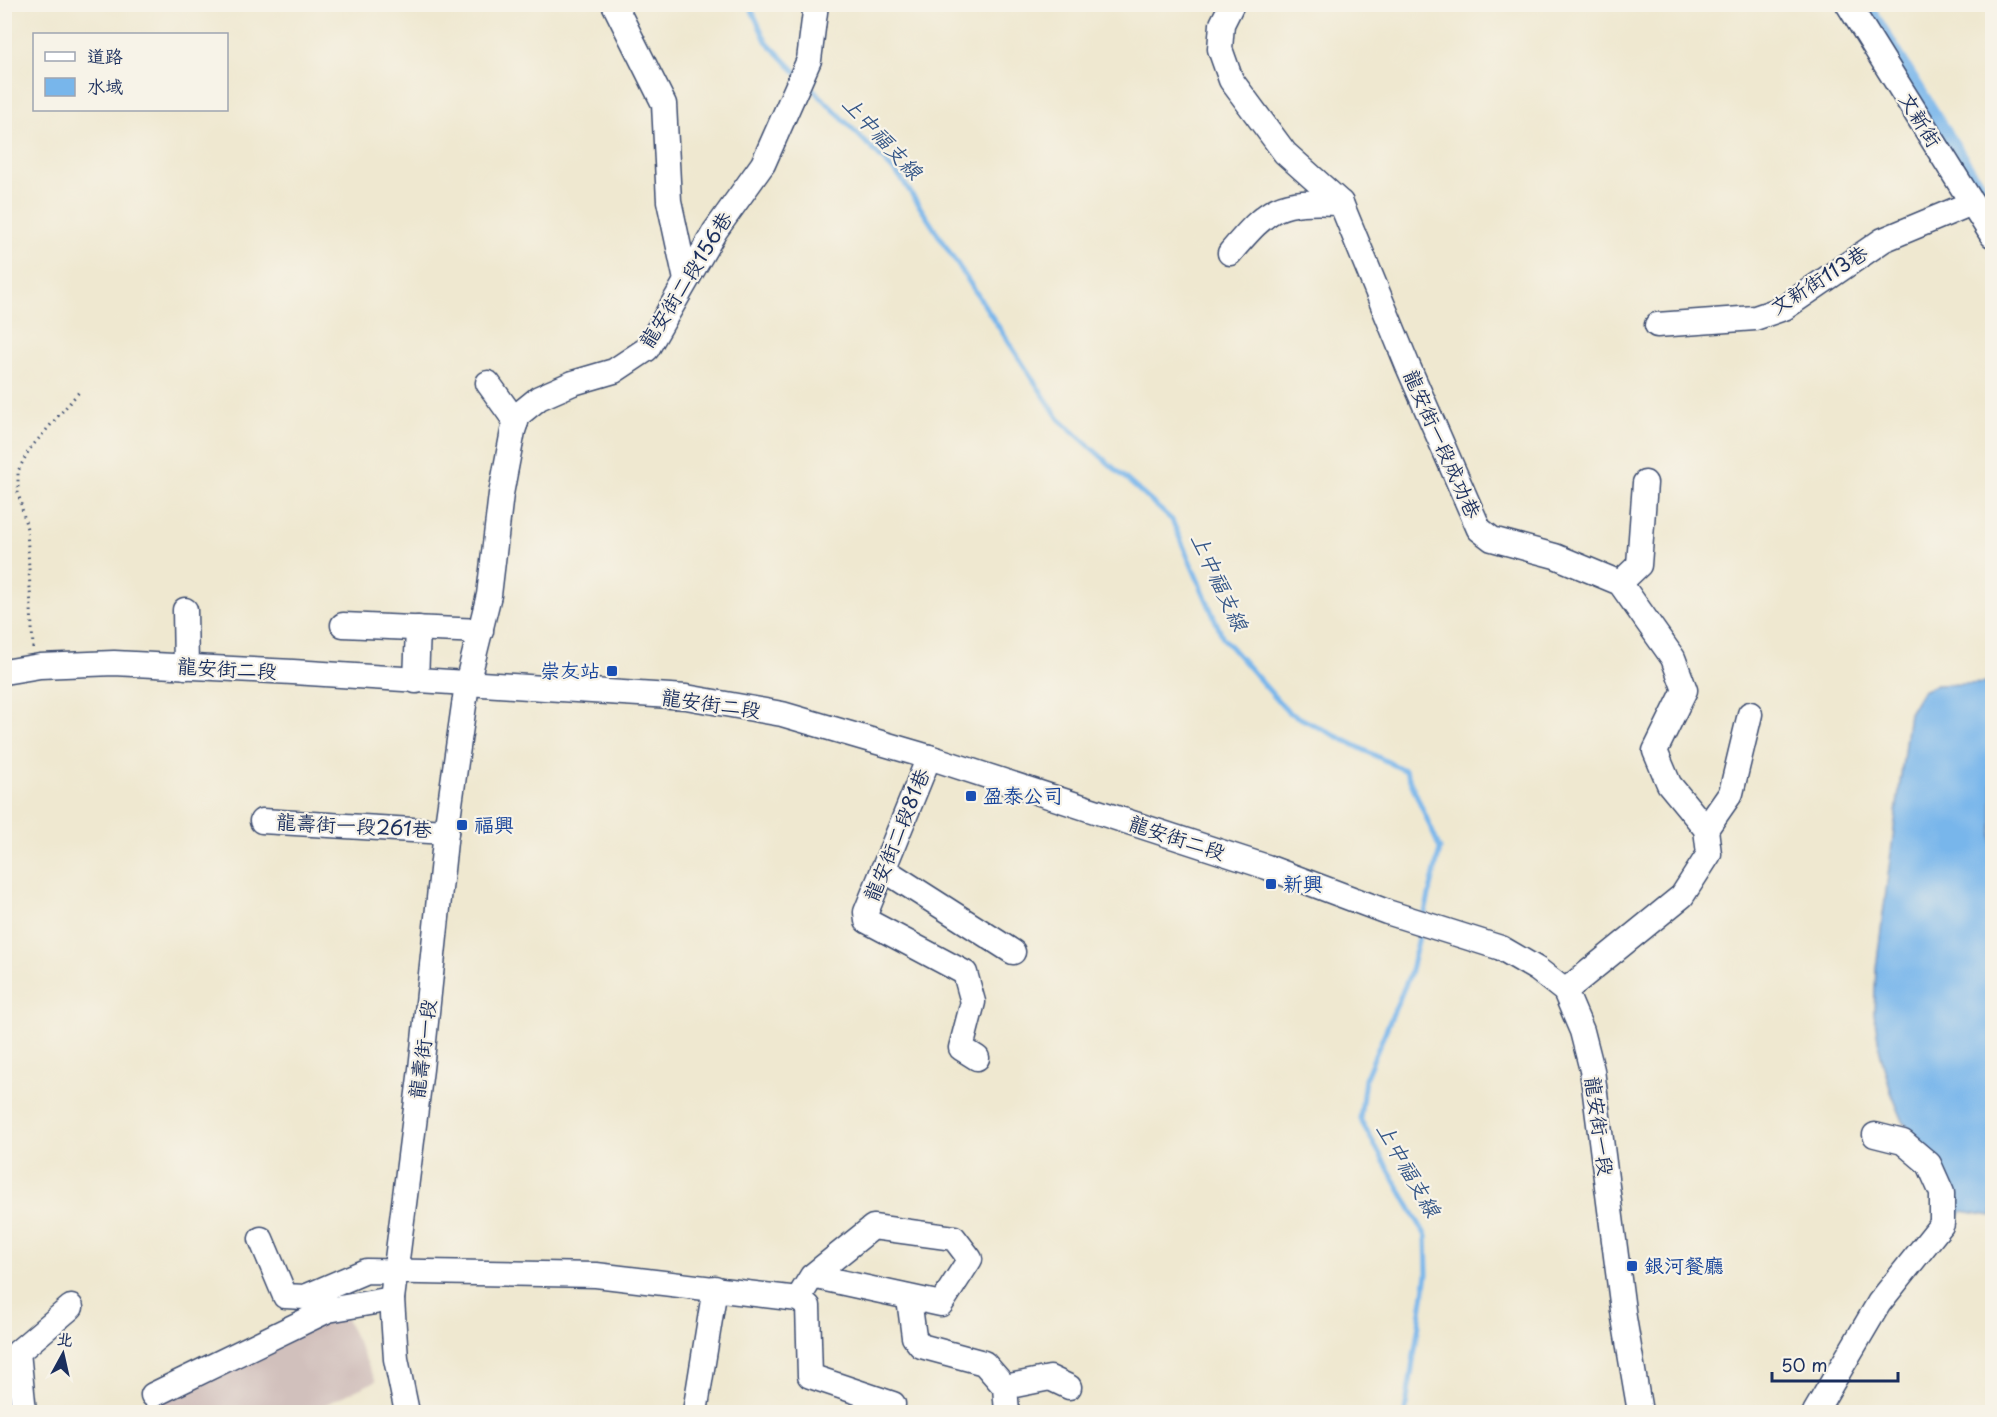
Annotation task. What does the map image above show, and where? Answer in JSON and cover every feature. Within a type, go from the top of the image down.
[{"type":"street","points":[[614,4],[664,105],[669,201],[686,280]]},
{"type":"street","name":"龍安街二段156巷","points":[[516,422],[518,416],[539,398],[573,383],[614,371],[647,349],[715,231],[763,164],[807,66],[816,4]]},
{"type":"street","name":"龍安街一段成功巷","points":[[1232,4],[1222,24],[1220,49],[1231,80],[1285,153],[1341,203],[1479,529],[1492,539],[1556,556],[1620,583]]},
{"type":"street","name":"文新街","points":[[1848,4],[1992,235]]},
{"type":"street","points":[[1230,253],[1257,221],[1278,208],[1300,201],[1341,203]]},
{"type":"street","name":"文新街113巷","points":[[1657,324],[1755,318],[1784,308],[1883,240],[1972,203]]},
{"type":"street","points":[[467,684],[489,596],[501,494],[516,422],[488,383]]},
{"type":"street","points":[[1565,991],[1682,896],[1709,854],[1706,829],[1669,784],[1655,751],[1685,690],[1673,658],[1620,583],[1639,565],[1646,483]]},
{"type":"street","points":[[185,610],[186,667]]},
{"type":"street","points":[[343,625],[481,631]]},
{"type":"street","points":[[416,681],[418,628]]},
{"type":"street","name":"龍安街二段","points":[[4,672],[34,667],[114,663],[686,697],[782,714],[929,757],[1267,867],[1387,912],[1433,925]]},
{"type":"street","name":"龍壽街一段","points":[[407,1413],[396,1359],[392,1299],[425,1036],[446,832],[467,684]]},
{"type":"street","points":[[1706,829],[1731,793],[1750,714]]},
{"type":"street","name":"龍安街二段81巷","points":[[929,757],[866,912],[867,921],[965,973],[973,1002],[961,1048],[977,1058]]},
{"type":"street","name":"龍壽街一段261巷","points":[[262,821],[446,832]]},
{"type":"street","points":[[883,869],[1014,952]]},
{"type":"street","name":"龍安街一段","points":[[1433,925],[1501,948],[1537,969],[1565,991],[1582,1031],[1592,1070],[1624,1318],[1640,1413]]},
{"type":"street","points":[[1815,1413],[1879,1303],[1942,1224],[1942,1193],[1929,1164],[1903,1142],[1875,1135]]},
{"type":"street","points":[[798,1299],[812,1276],[873,1227],[954,1238],[970,1259],[941,1304],[909,1299],[812,1276]]},
{"type":"street","points":[[261,1239],[285,1296],[305,1297],[366,1271],[596,1275],[798,1299],[808,1306],[810,1376],[893,1404]]},
{"type":"street","points":[[695,1413],[715,1288]]},
{"type":"street","points":[[153,1395],[328,1310],[392,1299]]},
{"type":"street","points":[[909,1299],[914,1337],[921,1346],[984,1363],[1005,1388],[1007,1413]]},
{"type":"street","points":[[24,1413],[18,1352],[71,1307]]},
{"type":"street","points":[[1005,1388],[1050,1378],[1069,1387]]},
{"type":"path","points":[[34,667],[27,528],[18,492],[18,471],[29,450],[80,392]]},
{"type":"shaded area","points":[[343,1313],[376,1381],[309,1412],[150,1412],[148,1406]]},
{"type":"water","points":[[1992,683],[1992,1216],[1962,1211],[1951,1228],[1931,1152],[1903,1121],[1891,1092],[1880,1052],[1874,1013],[1876,969],[1909,713],[1922,691],[1937,685]]},
{"type":"waterway","name":"上中福支線","points":[[749,4],[766,41],[797,73]]},
{"type":"waterway","points":[[1863,4],[1992,212]]},
{"type":"waterway","name":"上中福支線","points":[[806,82],[901,178],[1059,419],[1172,520],[1223,638],[1288,712],[1406,771],[1440,849],[1424,917]]},
{"type":"waterway","name":"上中福支線","points":[[1405,1412],[1427,1274],[1426,1236],[1360,1119],[1365,1079],[1410,974],[1421,929]]},
{"type":"place","name":"崇友站","points":[[612,671]]},
{"type":"place","name":"盈泰公司","points":[[971,796]]},
{"type":"place","name":"福興","points":[[462,825]]},
{"type":"place","name":"新興","points":[[1271,884]]},
{"type":"place","name":"銀河餐廳","points":[[1632,1266]]}]
